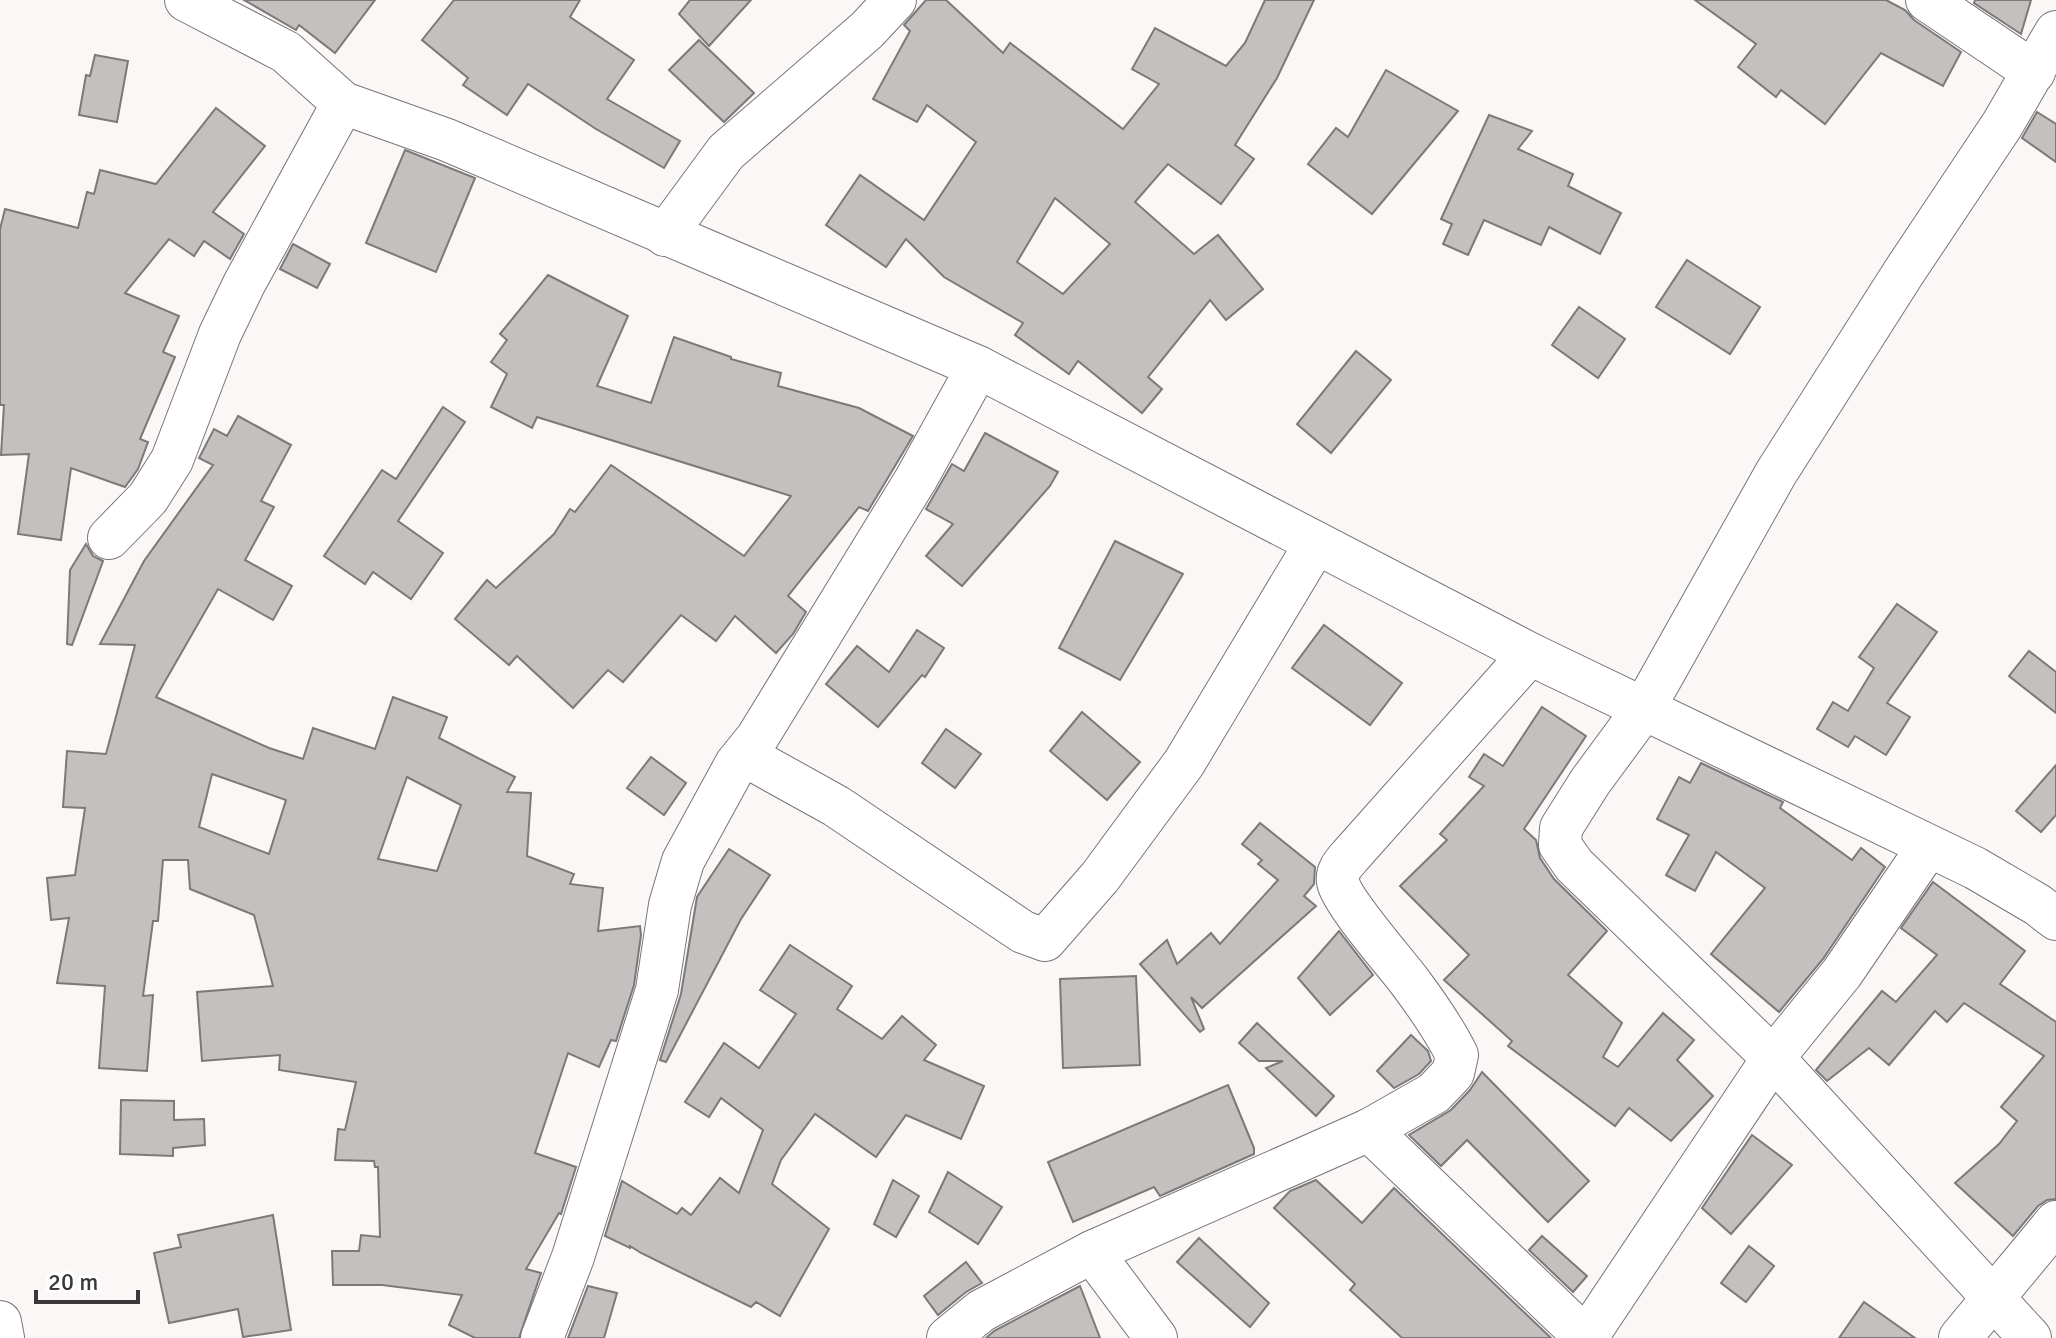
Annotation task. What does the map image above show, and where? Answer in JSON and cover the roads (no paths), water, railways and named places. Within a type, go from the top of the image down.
[{"type":"street","points":[[186,0],[286,52],[343,103],[447,140],[978,367],[1530,654],[1928,847],[2050,902]]},
{"type":"street","points":[[665,235],[726,152],[867,30],[895,0]]},
{"type":"street","points":[[1927,0],[2034,72]]},
{"type":"street","points":[[2030,1338],[1773,1058],[1574,865],[1560,845],[1561,828],[1590,782],[1643,710],[1776,473],[2034,72],[2056,32]]},
{"type":"street","points":[[109,538],[148,498],[172,460],[220,334],[238,296],[343,103]]},
{"type":"street","points":[[542,1338],[573,1257],[657,990],[670,905],[683,861],[706,816],[916,479],[978,367]]},
{"type":"street","points":[[744,755],[836,806],[1023,932],[1045,940],[1100,877],[1184,763],[1316,543]]},
{"type":"street","points":[[948,1338],[981,1311],[1092,1252],[1369,1130],[1434,1093],[1453,1073],[1457,1055],[1434,1016],[1351,905],[1339,887],[1337,877],[1351,855],[1530,654]]},
{"type":"street","points":[[1369,1130],[1586,1338],[1773,1058],[1842,973],[1928,847]]},
{"type":"street","points":[[1960,1338],[2056,1222]]},
{"type":"street","points":[[1092,1252],[1156,1338]]},
{"type":"street","points":[[0,1322],[3,1338]]}]
